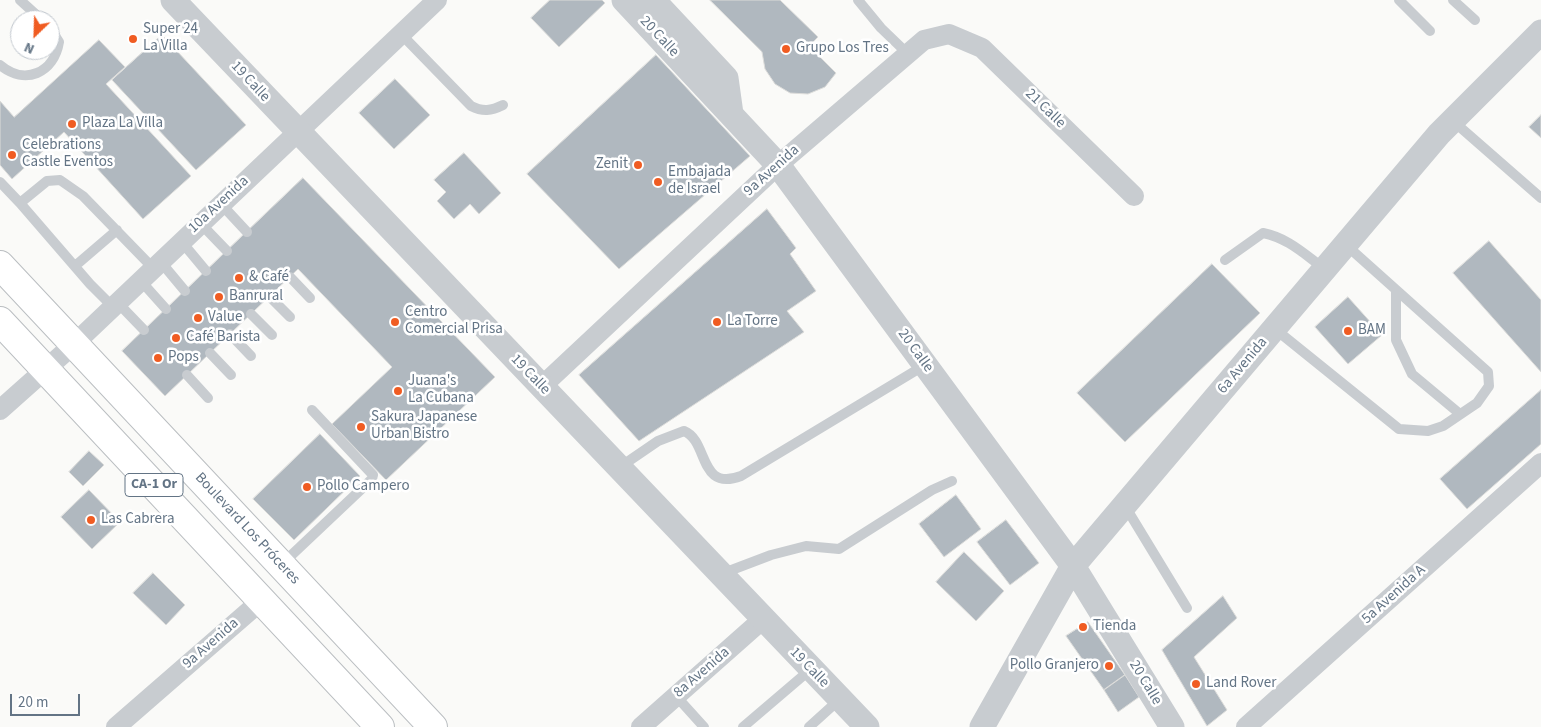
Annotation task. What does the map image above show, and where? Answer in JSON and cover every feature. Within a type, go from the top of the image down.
[{"type":"highway","name":"Boulevard Los Próceres","points":[[0,265],[432,727]]},
{"type":"highway","name":"CA-1 Or","points":[[0,321],[380,727]]},
{"type":"street","name":"19 Calle","points":[[173,0],[866,727]]},
{"type":"street","name":"10a Avenida","points":[[0,410],[73,345],[437,0]]},
{"type":"street","name":"20 Calle","points":[[624,0],[778,164],[1073,566],[1172,727]]},
{"type":"street","points":[[653,0],[726,78],[731,114]]},
{"type":"street","name":"6a Avenida","points":[[982,727],[1073,566],[1452,120],[1541,32]]},
{"type":"street","name":"9a Avenida","points":[[541,386],[778,164],[924,40],[949,34]]},
{"type":"street","name":"21 Calle","points":[[949,34],[982,48],[1134,196]]},
{"type":"street","name":"5a Avenida A","points":[[1246,727],[1541,463]]},
{"type":"street","name":"9a Avenida","points":[[116,727],[262,600]]},
{"type":"street","name":"8a Avenida","points":[[641,727],[763,619]]},
{"type":"lane","points":[[20,0],[31,10]]},
{"type":"lane","points":[[858,0],[881,28],[908,54]]},
{"type":"lane","points":[[1399,0],[1430,31]]},
{"type":"lane","points":[[1453,0],[1474,20]]},
{"type":"lane","points":[[401,34],[471,106],[479,110],[489,111],[503,106]]},
{"type":"lane","points":[[0,66],[11,73],[25,77],[35,74],[53,60]]},
{"type":"lane","points":[[1452,120],[1541,198]]},
{"type":"lane","points":[[20,203],[47,181],[60,180],[84,196],[117,230],[151,270],[186,291]]},
{"type":"lane","points":[[0,182],[75,266],[144,330]]},
{"type":"lane","points":[[221,204],[247,232]]},
{"type":"lane","points":[[200,223],[227,251]]},
{"type":"lane","points":[[75,266],[117,230]]},
{"type":"lane","points":[[1224,260],[1263,233],[1278,236],[1289,242],[1325,269]]},
{"type":"lane","points":[[181,241],[206,271]]},
{"type":"lane","points":[[1274,329],[1399,429],[1428,431],[1443,426],[1477,402],[1489,386],[1488,372],[1346,244]]},
{"type":"lane","points":[[151,270],[166,309]]},
{"type":"lane","points":[[290,277],[310,298]]},
{"type":"lane","points":[[1396,290],[1396,340],[1412,374],[1460,414]]},
{"type":"lane","points":[[270,296],[290,317]]},
{"type":"lane","points":[[251,314],[272,336]]},
{"type":"lane","points":[[230,334],[251,356]]},
{"type":"lane","points":[[210,353],[231,375]]},
{"type":"lane","points":[[619,468],[658,442],[684,431],[692,438],[707,466],[716,476],[730,480],[749,471],[925,365]]},
{"type":"lane","points":[[187,375],[208,398]]},
{"type":"lane","points":[[280,565],[372,480],[373,475],[312,410]]},
{"type":"lane","points":[[720,575],[771,555],[806,546],[839,549],[932,490],[952,482]]},
{"type":"lane","points":[[1125,505],[1187,608]]},
{"type":"lane","points":[[743,727],[811,669]]},
{"type":"lane","points":[[676,696],[704,727]]},
{"type":"lane","points":[[809,727],[840,699]]},
{"type":"building","points":[[550,0],[602,0],[605,3],[559,47],[531,18]]},
{"type":"building","name":"Grupo Los Tres","points":[[710,0],[780,0],[818,37],[809,46],[836,73],[825,87],[808,94],[790,93],[775,84],[765,69],[762,52]]},
{"type":"building","points":[[162,35],[246,125],[196,170],[112,80]]},
{"type":"building","name":"Plaza La Villa","points":[[99,40],[125,67],[106,84],[191,176],[143,219],[64,132],[12,179],[0,165],[0,101],[14,117]]},
{"type":"building","name":"Zenit","points":[[656,55],[750,156],[619,269],[527,174]]},
{"type":"building","points":[[395,79],[430,115],[394,149],[359,113]]},
{"type":"building","points":[[1541,115],[1541,138],[1529,127]]},
{"type":"building","points":[[464,153],[501,193],[479,214],[470,204],[454,219],[437,201],[446,192],[434,180]]},
{"type":"building","name":"Centro Comercial Prisa","points":[[303,178],[495,377],[386,480],[332,424],[392,367],[298,269],[165,396],[122,351]]},
{"type":"building","name":"La Torre","points":[[767,209],[796,248],[790,254],[816,291],[787,311],[804,332],[639,441],[579,375]]},
{"type":"building","points":[[1489,241],[1541,300],[1541,372],[1453,273]]},
{"type":"building","points":[[1212,264],[1260,313],[1125,442],[1077,393]]},
{"type":"building","name":"BAM","points":[[1348,297],[1382,335],[1348,364],[1315,327]]},
{"type":"building","points":[[1541,390],[1541,444],[1467,509],[1440,479]]},
{"type":"building","name":"Pollo Campero","points":[[320,434],[360,476],[294,540],[253,499]]},
{"type":"building","points":[[89,451],[104,465],[83,486],[69,472]]},
{"type":"building","name":"Las Cabrera","points":[[89,490],[120,522],[92,549],[61,517]]},
{"type":"building","points":[[956,495],[981,529],[944,557],[919,524]]},
{"type":"building","points":[[1006,520],[1039,563],[1010,585],[977,542]]},
{"type":"building","points":[[964,552],[1004,591],[976,621],[936,582]]},
{"type":"building","points":[[153,573],[185,605],[166,625],[133,593]]},
{"type":"building","name":"Land Rover","points":[[1223,596],[1237,618],[1194,657],[1227,710],[1207,726],[1162,650]]},
{"type":"building","points":[[1088,622],[1125,675],[1104,690],[1066,636]]},
{"type":"building","points":[[1125,675],[1139,697],[1118,712],[1104,690]]},
{"type":"place","name":"Super 24 La Villa","points":[[133,39]]},
{"type":"place","name":"Grupo Los Tres","points":[[786,49]]},
{"type":"place","name":"Plaza La Villa","points":[[72,124]]},
{"type":"place","name":"Celebrations Castle Eventos","points":[[12,155]]},
{"type":"place","name":"Zenit","points":[[638,165]]},
{"type":"place","name":"Embajada de Israel","points":[[658,182]]},
{"type":"place","name":"& Café","points":[[239,278]]},
{"type":"place","name":"Banrural","points":[[219,297]]},
{"type":"place","name":"Value","points":[[198,318]]},
{"type":"place","name":"Centro Comercial Prisa","points":[[395,322]]},
{"type":"place","name":"La Torre","points":[[717,322]]},
{"type":"place","name":"BAM","points":[[1348,331]]},
{"type":"place","name":"Café Barista","points":[[176,338]]},
{"type":"place","name":"Pops","points":[[158,358]]},
{"type":"place","name":"Juana's La Cubana","points":[[398,391]]},
{"type":"place","name":"Sakura Japanese Urban Bistro","points":[[361,427]]},
{"type":"place","name":"Pollo Campero","points":[[307,487]]},
{"type":"place","name":"Las Cabrera","points":[[91,520]]},
{"type":"place","name":"Tienda","points":[[1083,627]]},
{"type":"place","name":"Pollo Granjero","points":[[1109,666]]},
{"type":"place","name":"Land Rover","points":[[1196,684]]}]
